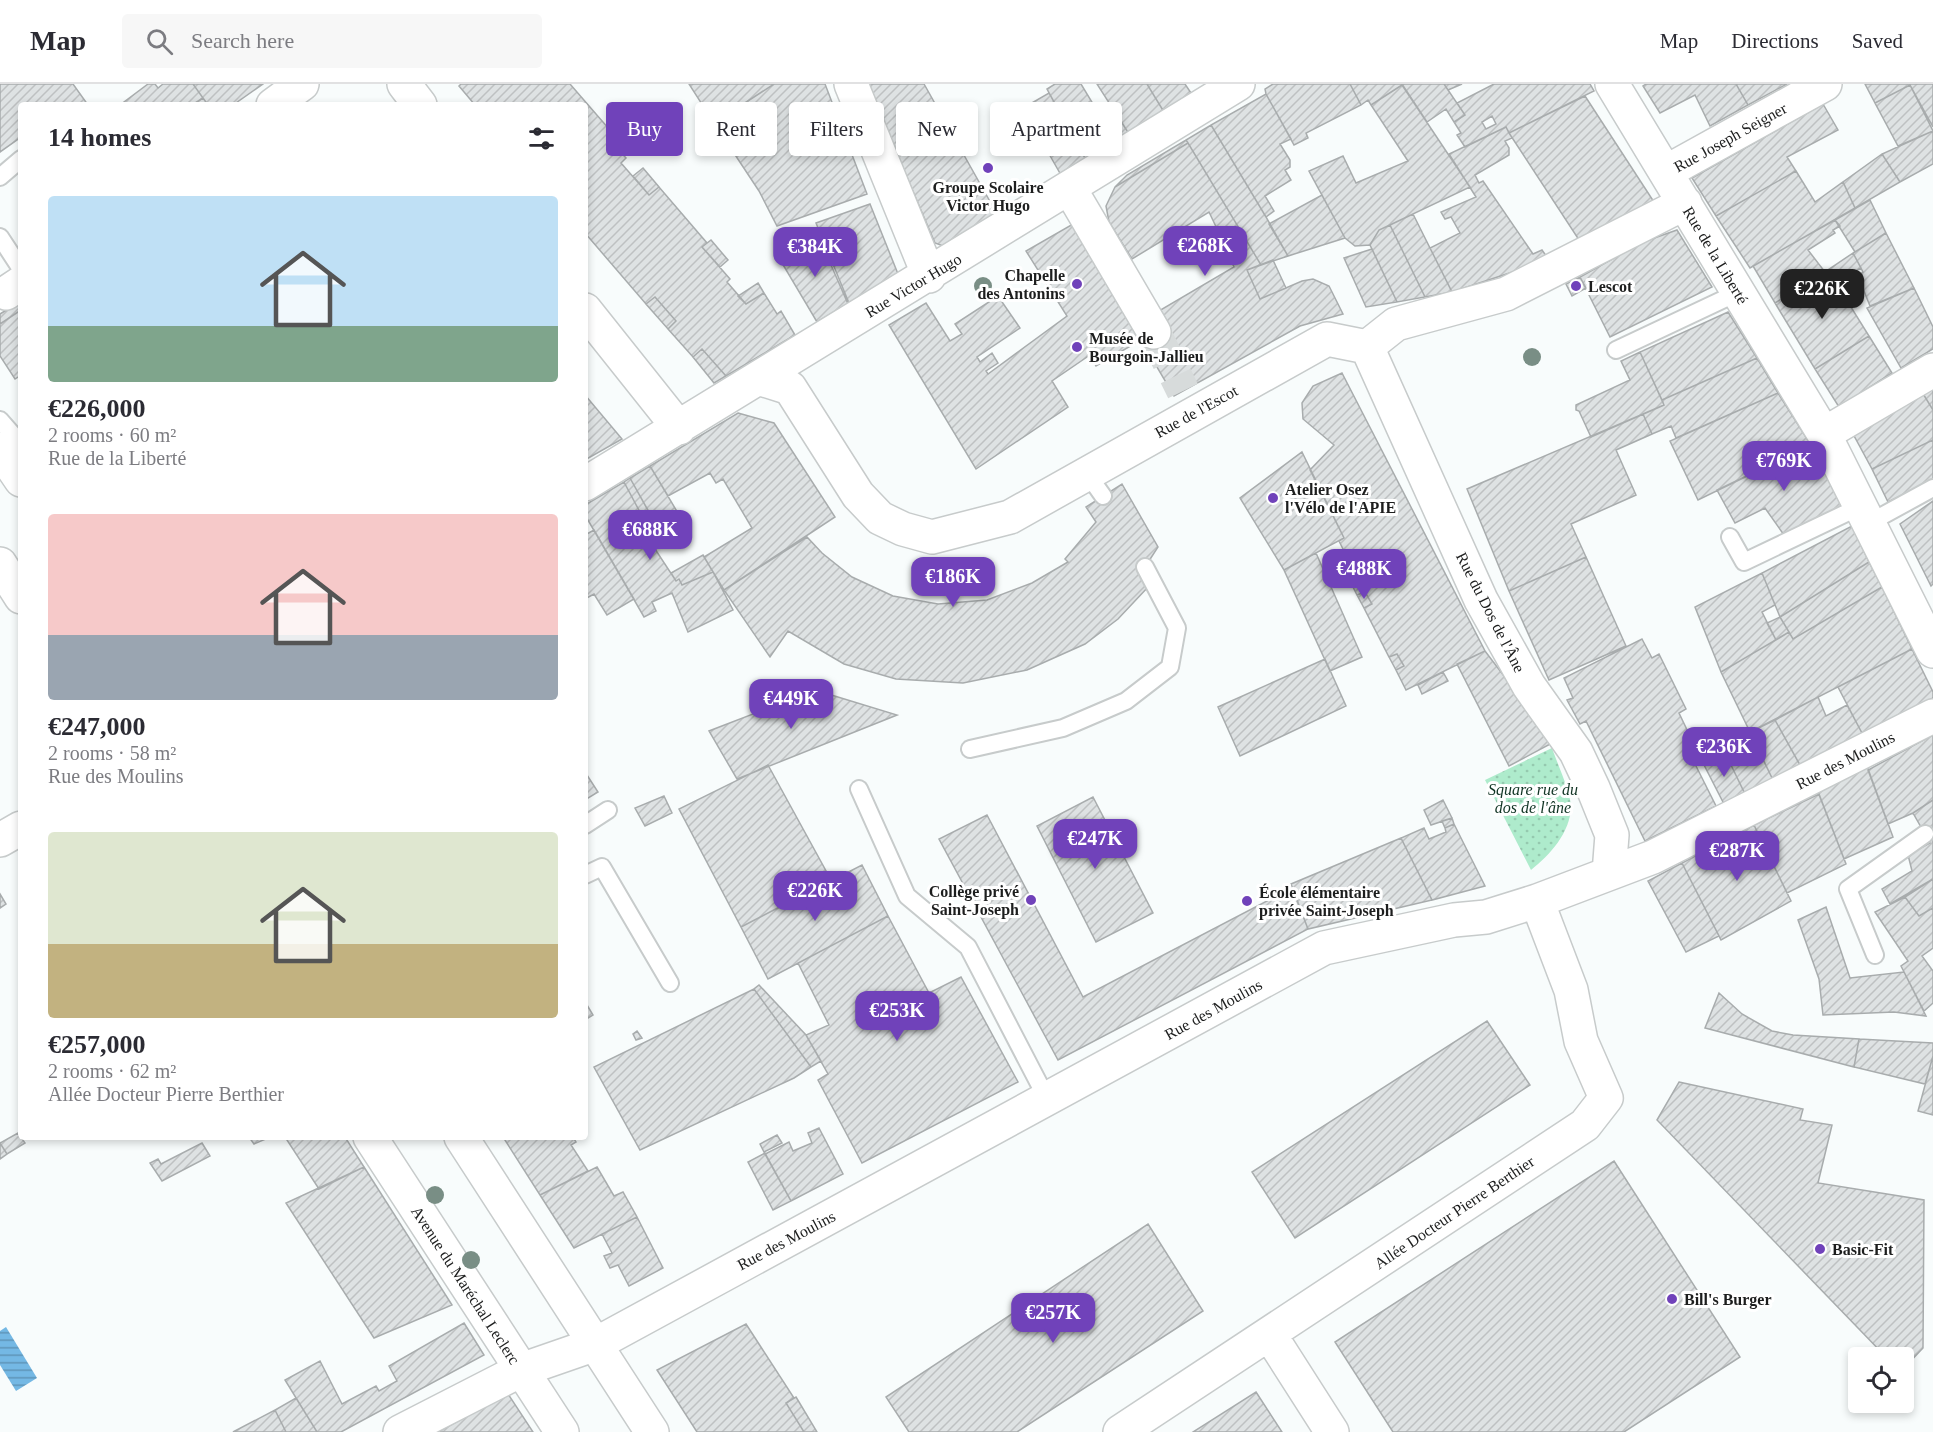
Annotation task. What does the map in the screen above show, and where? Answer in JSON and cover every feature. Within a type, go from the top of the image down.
[{"type":"street","points":[[277,102],[303,84]]},
{"type":"street","points":[[404,84],[418,102]]},
{"type":"street","points":[[851,84],[928,276]]},
{"type":"street","name":"Rue de la Liberté","points":[[1612,84],[1824,434],[1933,651]]},
{"type":"street","name":"Rue Joseph Seigner","points":[[1666,172],[1825,84]]},
{"type":"street","name":"Rue Victor Hugo","points":[[588,482],[1070,189],[1222,88]]},
{"type":"street","points":[[1070,189],[1154,332]]},
{"type":"street","points":[[1367,347],[1396,324],[1506,294],[1685,203]]},
{"type":"street","points":[[588,314],[678,428]]},
{"type":"street","name":"Rue de l'Escot","points":[[758,378],[790,388],[858,495],[879,518],[932,537],[1010,516],[1095,484],[1190,401],[1327,339],[1367,347]]},
{"type":"street","name":"Rue du Dos de l'Âne","points":[[1367,347],[1481,600],[1529,686],[1576,752],[1593,788],[1612,835],[1609,873]]},
{"type":"street","points":[[1824,434],[1933,370]]},
{"type":"street","points":[[0,449],[18,476]]},
{"type":"street","points":[[0,564],[18,592]]},
{"type":"street","name":"Rue des Moulins","points":[[400,1432],[521,1370],[596,1344],[1324,948],[1454,920],[1486,917],[1538,901],[1653,857],[1933,716]]},
{"type":"street","points":[[0,840],[18,830]]},
{"type":"street","name":"Allée Docteur Pierre Berthier","points":[[1120,1432],[1585,1125],[1606,1098],[1581,1041],[1571,990],[1538,901]]},
{"type":"street","name":"Avenue du Maréchal Leclerc","points":[[372,1140],[562,1432]]},
{"type":"street","points":[[463,1140],[652,1432]]},
{"type":"street","points":[[1269,1335],[1332,1432]]},
{"type":"lane","points":[[0,177],[18,162]]},
{"type":"lane","points":[[0,237],[16,282]]},
{"type":"lane","points":[[1616,350],[1739,292]]},
{"type":"lane","points":[[0,420],[18,441]]},
{"type":"lane","points":[[1730,537],[1744,562],[1933,488]]},
{"type":"lane","points":[[970,749],[1064,728],[1126,701],[1170,667],[1177,628],[1145,567]]},
{"type":"lane","points":[[859,789],[907,896],[968,947],[1047,1099]]},
{"type":"lane","points":[[588,823],[608,810]]},
{"type":"lane","points":[[1875,955],[1848,889],[1924,834]]},
{"type":"lane","points":[[588,874],[602,867],[670,983]]},
{"type":"green space","name":"Square rue du dos de l'âne","points":[[1552,748],[1569,794],[1570,817],[1558,843],[1531,870],[1485,780]]},
{"type":"water","points":[[6,1327],[37,1378],[16,1391],[0,1365],[0,1331]]},
{"type":"building","points":[[0,84],[73,84],[86,102],[18,102],[18,139],[0,152]]},
{"type":"building","points":[[148,84],[155,84],[158,88],[163,84],[193,84],[203,98],[197,102],[124,102]]},
{"type":"building","points":[[193,84],[263,84],[237,102],[206,102]]},
{"type":"building","points":[[461,84],[570,84],[586,102],[472,102],[459,86]]},
{"type":"building","points":[[689,84],[774,84],[746,102],[701,102]]},
{"type":"building","points":[[774,84],[825,84],[832,102],[789,102],[789,156],[852,156],[867,194],[777,226],[759,191],[736,156],[777,156],[777,102],[746,102]]},
{"type":"building","points":[[867,84],[924,84],[934,102],[896,102],[896,152],[884,124],[884,102],[875,102]]},
{"type":"building","points":[[1055,84],[1081,84],[1092,102],[1054,102],[1047,89]]},
{"type":"building","points":[[1097,84],[1147,84],[1164,112],[1129,134],[1122,123],[1122,102],[1109,102]]},
{"type":"building","points":[[1147,84],[1185,84],[1193,96],[1164,112]]},
{"type":"building","points":[[1273,84],[1350,84],[1361,105],[1306,133],[1308,138],[1294,145],[1266,94],[1265,89]]},
{"type":"building","points":[[1350,84],[1402,85],[1371,105],[1368,100],[1361,105]]},
{"type":"building","points":[[1402,84],[1444,84],[1465,115],[1454,122],[1446,109],[1427,122]]},
{"type":"building","points":[[1444,84],[1462,84],[1448,90]]},
{"type":"building","points":[[1494,84],[1590,84],[1594,91],[1509,133],[1506,127],[1465,147],[1457,135],[1461,133],[1454,122],[1465,115],[1457,103]],"holes":[[[1492,116],[1496,124],[1486,129],[1482,122]]]},
{"type":"building","points":[[1646,84],[1736,84],[1748,105],[1710,126],[1695,95],[1660,113],[1643,86]]},
{"type":"building","points":[[1736,84],[1787,84],[1748,105]]},
{"type":"building","points":[[1865,84],[1933,84],[1933,127],[1910,85],[1875,103]]},
{"type":"building","points":[[1402,85],[1470,187],[1379,230],[1370,245],[1355,246],[1345,238],[1309,171],[1343,156],[1356,183],[1408,161],[1371,105]]},
{"type":"building","points":[[1910,85],[1933,131],[1898,146],[1875,103]]},
{"type":"building","points":[[1049,93],[1054,102],[1033,102]]},
{"type":"building","points":[[1266,94],[1291,139],[1280,144],[1290,160],[1290,167],[1285,170],[1291,180],[1265,196],[1274,211],[1266,217],[1211,125]]},
{"type":"building","points":[[1585,96],[1654,202],[1581,243],[1509,133]]},
{"type":"building","points":[[1823,104],[1838,130],[1787,157],[1796,171],[1716,216],[1692,178]]},
{"type":"building","points":[[588,105],[606,126],[606,156],[624,156],[626,158],[621,163],[649,195],[659,187],[707,243],[702,247],[730,279],[727,282],[746,304],[764,293],[777,314],[781,311],[795,335],[726,376],[702,349],[693,357],[668,329],[676,321],[655,297],[646,304],[588,236]]},
{"type":"building","points":[[1122,123],[1129,134],[1122,138]]},
{"type":"building","points":[[1211,125],[1288,256],[1261,265],[1186,140]]},
{"type":"building","points":[[1506,127],[1512,138],[1505,141],[1509,148],[1509,155],[1475,175],[1479,183],[1483,181],[1533,254],[1542,250],[1549,260],[1452,292],[1430,248],[1460,233],[1451,217],[1445,219],[1441,212],[1476,197],[1449,154]]},
{"type":"building","points":[[1933,131],[1933,164],[1900,182],[1882,154]]},
{"type":"building","points":[[1186,140],[1188,143],[1115,187],[1127,175]]},
{"type":"building","points":[[1188,143],[1261,265],[1247,270],[1260,299],[1302,281],[1313,279],[1329,286],[1343,314],[1300,326],[1174,396],[1141,340],[1152,315],[1234,267],[1229,256],[1239,251],[1241,241],[1234,231],[1220,235],[1209,212],[1132,259],[1109,222],[1106,206],[1115,187]]},
{"type":"building","points":[[1882,154],[1900,182],[1855,208],[1843,182]]},
{"type":"building","points":[[898,156],[964,156],[997,214],[943,246],[935,243]]},
{"type":"building","points":[[1050,156],[1084,156],[1086,160],[1061,175]]},
{"type":"building","points":[[643,168],[659,187],[649,195],[633,176]]},
{"type":"building","points":[[1796,171],[1815,202],[1843,182],[1855,208],[1750,268],[1716,216]]},
{"type":"building","points":[[1322,195],[1345,238],[1288,256],[1269,224]]},
{"type":"building","points":[[1870,200],[1886,233],[1855,252],[1835,220]]},
{"type":"building","points":[[870,204],[898,274],[849,303],[816,223]]},
{"type":"building","points":[[1413,214],[1452,292],[1425,297],[1390,225]]},
{"type":"building","points":[[1835,220],[1840,226],[1833,230],[1835,233],[1808,250],[1825,272],[1775,303],[1753,266]]},
{"type":"building","name":"Musée de Bourgoin-Jallieu","points":[[1073,224],[1141,340],[1096,366],[1090,355],[1052,381],[1068,407],[976,469],[889,325],[926,303],[950,341],[962,334],[955,324],[998,296],[1020,328],[977,357],[980,362],[992,353],[998,363],[986,371],[988,374],[1067,316],[1026,251]]},
{"type":"building","points":[[1390,225],[1425,297],[1397,302],[1370,245],[1379,230]]},
{"type":"building","points":[[1677,230],[1712,287],[1610,337],[1580,277],[1643,242]]},
{"type":"building","points":[[1886,233],[1914,288],[1870,306],[1858,276],[1863,272],[1853,253]]},
{"type":"building","points":[[818,235],[848,304],[817,322],[779,258]]},
{"type":"building","points":[[711,240],[728,260],[720,267],[702,247]]},
{"type":"building","points":[[1372,249],[1397,302],[1366,307],[1344,258]]},
{"type":"building","points":[[1853,253],[1861,268],[1847,276],[1851,285],[1841,291],[1825,272]]},
{"type":"building","points":[[1273,260],[1286,288],[1260,299],[1247,270]]},
{"type":"building","points":[[1825,272],[1841,291],[1869,336],[1815,369],[1775,303]]},
{"type":"building","name":"Lescot","points":[[1580,277],[1586,288],[1572,296],[1566,284]]},
{"type":"building","points":[[758,283],[764,293],[746,304],[738,296]]},
{"type":"building","points":[[1914,288],[1933,327],[1933,349],[1901,368],[1867,308]]},
{"type":"building","points":[[655,297],[676,321],[668,329],[646,304]]},
{"type":"building","points":[[18,303],[18,312],[0,324],[0,314]]},
{"type":"building","points":[[18,312],[18,377],[15,379],[0,356],[0,324]]},
{"type":"building","points":[[1728,312],[1757,358],[1662,400],[1640,352]]},
{"type":"building","points":[[1869,336],[1892,373],[1839,407],[1815,369]]},
{"type":"building","points":[[702,349],[726,376],[714,383],[693,357]]},
{"type":"building","points":[[1640,352],[1664,405],[1591,437],[1579,411],[1576,410],[1576,405],[1630,380],[1621,361]]},
{"type":"building","points":[[1757,358],[1778,393],[1676,438],[1671,426],[1652,434],[1643,414],[1664,405],[1662,400]]},
{"type":"building","points":[[1342,373],[1485,651],[1406,690],[1396,670],[1404,666],[1397,654],[1389,657],[1364,608],[1372,604],[1365,592],[1357,595],[1347,575],[1354,571],[1339,541],[1344,538],[1310,470],[1334,445],[1303,419],[1302,403],[1313,386]]},
{"type":"building","points":[[1933,386],[1933,410],[1922,392]]},
{"type":"building","points":[[1922,392],[1933,410],[1933,440],[1872,469],[1852,432]]},
{"type":"building","points":[[1778,393],[1811,445],[1698,500],[1670,441]]},
{"type":"building","points":[[588,399],[622,439],[588,458]]},
{"type":"building","points":[[738,413],[774,423],[835,517],[724,590],[704,557],[752,528],[723,479],[716,483],[710,473],[668,496],[650,466]]},
{"type":"building","points":[[1643,414],[1652,434],[1616,450],[1636,495],[1571,524],[1586,557],[1509,591],[1467,489]]},
{"type":"building","points":[[1933,440],[1933,480],[1888,502],[1872,469]]},
{"type":"building","points":[[1811,445],[1842,506],[1784,535],[1765,508],[1735,523],[1717,490]]},
{"type":"building","points":[[1302,452],[1344,538],[1284,570],[1240,498]]},
{"type":"building","points":[[650,466],[688,530],[666,543],[630,478]]},
{"type":"building","points":[[630,478],[649,512],[642,516],[624,482]]},
{"type":"building","points":[[624,482],[642,516],[649,512],[666,543],[655,549],[676,581],[679,579],[682,585],[713,572],[733,610],[688,632],[672,593],[652,602],[656,611],[644,617],[588,520],[588,503]]},
{"type":"building","points":[[1122,484],[1158,547],[1145,567],[1149,586],[1118,619],[1085,644],[1027,670],[963,683],[896,679],[844,664],[788,631],[770,657],[724,590],[807,537],[822,553],[852,577],[893,596],[938,604],[987,600],[1032,583],[1068,562],[1065,559],[1096,522],[1086,507]]},
{"type":"building","points":[[1933,501],[1933,584],[1931,586],[1900,524]]},
{"type":"building","points":[[1852,526],[1869,562],[1780,617],[1762,573]]},
{"type":"building","points":[[594,530],[634,599],[607,615],[594,594],[588,597],[588,533]]},
{"type":"building","points":[[1316,553],[1362,657],[1330,671],[1284,570]]},
{"type":"building","points":[[703,555],[713,572],[682,585],[679,579],[676,581],[671,573]]},
{"type":"building","points":[[1586,557],[1626,646],[1549,680],[1509,591]]},
{"type":"building","points":[[1869,562],[1882,587],[1793,639],[1780,617]]},
{"type":"building","points":[[1762,573],[1775,605],[1762,612],[1776,640],[1721,672],[1695,607]]},
{"type":"building","points":[[1882,587],[1912,649],[1750,732],[1721,672],[1789,632],[1793,639]]},
{"type":"building","points":[[1365,592],[1372,604],[1364,608],[1357,595]]},
{"type":"building","points":[[1780,617],[1789,632],[1776,640],[1767,623]]},
{"type":"building","points":[[1642,639],[1652,658],[1659,654],[1686,709],[1679,713],[1702,761],[1695,764],[1716,806],[1645,841],[1586,721],[1580,724],[1567,700],[1573,698],[1564,678]]},
{"type":"building","points":[[1912,649],[1933,692],[1933,698],[1863,735],[1838,687]]},
{"type":"building","points":[[1485,651],[1554,742],[1509,766],[1457,664]]},
{"type":"building","points":[[1397,654],[1404,666],[1396,670],[1389,657]]},
{"type":"building","points":[[1325,659],[1346,706],[1240,756],[1218,707]]},
{"type":"building","points":[[1443,672],[1448,681],[1422,694],[1418,685]]},
{"type":"building","points":[[815,690],[897,715],[737,779],[709,731]]},
{"type":"building","points":[[1818,697],[1826,716],[1847,705],[1863,735],[1801,767],[1775,720]]},
{"type":"building","points":[[1775,720],[1800,765],[1773,780],[1750,732]]},
{"type":"building","points":[[1751,735],[1773,780],[1745,794],[1730,763],[1727,765],[1720,752]]},
{"type":"building","points":[[1933,735],[1933,800],[1913,813],[1888,824],[1868,770]]},
{"type":"building","points":[[1720,752],[1727,765],[1730,763],[1745,794],[1724,804],[1702,761]]},
{"type":"building","points":[[768,765],[831,880],[741,927],[679,809]]},
{"type":"building","points":[[1867,766],[1893,837],[1844,859],[1818,792]]},
{"type":"building","points":[[588,777],[598,792],[588,798]]},
{"type":"building","points":[[1819,794],[1846,864],[1787,893],[1754,825]]},
{"type":"building","points":[[664,796],[672,813],[645,826],[635,808]]},
{"type":"building","points":[[1093,797],[1153,913],[1096,942],[1037,826]]},
{"type":"building","points":[[1443,800],[1452,818],[1431,825],[1424,810]]},
{"type":"building","points":[[1933,800],[1933,879],[1890,904],[1882,889],[1912,871],[1908,855],[1930,843],[1913,813]]},
{"type":"building","points":[[987,815],[1083,997],[1292,888],[1308,929],[1058,1060],[939,839]]},
{"type":"building","points":[[1452,818],[1454,824],[1445,828],[1442,821]]},
{"type":"building","points":[[1454,824],[1485,886],[1432,900],[1401,838],[1424,828],[1429,839],[1446,832],[1445,828]]},
{"type":"building","points":[[1754,825],[1791,901],[1721,940],[1682,863]]},
{"type":"building","points":[[1401,838],[1432,900],[1308,929],[1291,884]]},
{"type":"building","points":[[1682,863],[1719,936],[1686,952],[1648,881]]},
{"type":"building","points":[[862,865],[888,916],[768,979],[741,927]]},
{"type":"building","points":[[1933,879],[1933,908],[1919,916],[1905,897]]},
{"type":"building","points":[[0,894],[6,904],[0,908]]},
{"type":"building","points":[[1905,897],[1919,916],[1933,908],[1933,948],[1922,956],[1933,971],[1933,1003],[1924,1011],[1901,966],[1908,961],[1875,912]]},
{"type":"building","points":[[1826,907],[1850,978],[1904,972],[1926,1016],[1894,1012],[1823,1015],[1819,979],[1798,920]]},
{"type":"building","points":[[888,916],[929,993],[961,977],[1018,1082],[862,1163],[818,1080],[828,1074],[806,1035],[829,1025],[798,963]]},
{"type":"building","points":[[759,985],[806,1035],[821,1061],[811,1067],[754,989]]},
{"type":"building","points":[[754,989],[811,1067],[794,1078],[640,1150],[594,1067]]},
{"type":"building","points":[[1719,993],[1742,1014],[1772,1031],[1793,1035],[1859,1039],[1854,1067],[1705,1028]]},
{"type":"building","points":[[588,1007],[593,1015],[588,1018]]},
{"type":"building","points":[[1487,1021],[1530,1085],[1295,1238],[1252,1172]]},
{"type":"building","points":[[637,1031],[642,1038],[636,1040],[633,1034]]},
{"type":"building","points":[[1859,1039],[1933,1043],[1933,1056],[1925,1084],[1854,1067]]},
{"type":"building","points":[[1933,1056],[1933,1115],[1918,1111]]},
{"type":"building","points":[[1679,1082],[1803,1109],[1800,1120],[1832,1125],[1818,1183],[1924,1200],[1923,1348],[1914,1357],[1914,1347],[1876,1347],[1657,1120]]},
{"type":"building","points":[[819,1128],[843,1174],[791,1201],[765,1154],[789,1142],[793,1151],[812,1143],[808,1133]]},
{"type":"building","points":[[18,1133],[18,1140],[23,1140],[25,1143],[7,1154],[0,1143]]},
{"type":"building","points":[[777,1135],[782,1143],[764,1152],[760,1144]]},
{"type":"building","points":[[251,1140],[263,1140],[254,1144]]},
{"type":"building","points":[[287,1140],[347,1140],[364,1167],[319,1189]]},
{"type":"building","points":[[505,1140],[575,1140],[576,1142],[571,1145],[588,1171],[540,1195]]},
{"type":"building","points":[[0,1143],[7,1154],[0,1159]]},
{"type":"building","points":[[202,1143],[210,1156],[162,1181],[150,1163],[158,1159],[161,1164]]},
{"type":"building","points":[[765,1153],[791,1201],[773,1210],[748,1162]]},
{"type":"building","points":[[1614,1161],[1740,1357],[1624,1432],[1393,1432],[1335,1342]]},
{"type":"building","points":[[364,1167],[452,1305],[374,1338],[286,1203]]},
{"type":"building","points":[[597,1167],[614,1196],[623,1192],[637,1217],[574,1248],[540,1195]]},
{"type":"building","points":[[637,1217],[663,1268],[629,1286],[618,1265],[610,1268],[604,1256],[612,1253],[602,1234]]},
{"type":"building","points":[[1148,1224],[1203,1311],[1017,1432],[909,1432],[886,1397]]},
{"type":"building","points":[[464,1323],[484,1355],[341,1432],[317,1432],[285,1380],[320,1361],[342,1404],[376,1386],[379,1391],[397,1381],[389,1366]]},
{"type":"building","points":[[746,1324],[794,1398],[786,1403],[804,1432],[697,1432],[657,1370]]},
{"type":"building","points":[[1256,1392],[1282,1432],[1193,1432]]},
{"type":"building","points":[[508,1394],[533,1432],[438,1432],[456,1422]]},
{"type":"building","points":[[796,1397],[817,1432],[804,1432],[786,1403]]},
{"type":"building","points":[[296,1398],[317,1432],[286,1432],[275,1410]]},
{"type":"building","points":[[275,1410],[286,1432],[233,1432]]},
{"type":"tunnel","points":[[1154,332],[1183,391]]},
{"type":"place","name":"Groupe Scolaire Victor Hugo","points":[[988,168]]},
{"type":"place","name":"Chapelle des Antonins","points":[[1077,284]]},
{"type":"place","name":"Lescot","points":[[1576,286]]},
{"type":"place","name":"Musée de Bourgoin-Jallieu","points":[[1077,347]]},
{"type":"place","name":"Atelier Osez l'Vélo de l'APIE","points":[[1273,498]]},
{"type":"place","name":"Collège privé Saint-Joseph","points":[[1031,900]]},
{"type":"place","name":"École élémentaire privée Saint-Joseph","points":[[1247,901]]},
{"type":"place","name":"Basic-Fit","points":[[1820,1249]]},
{"type":"place","name":"Bill's Burger","points":[[1672,1299]]}]
